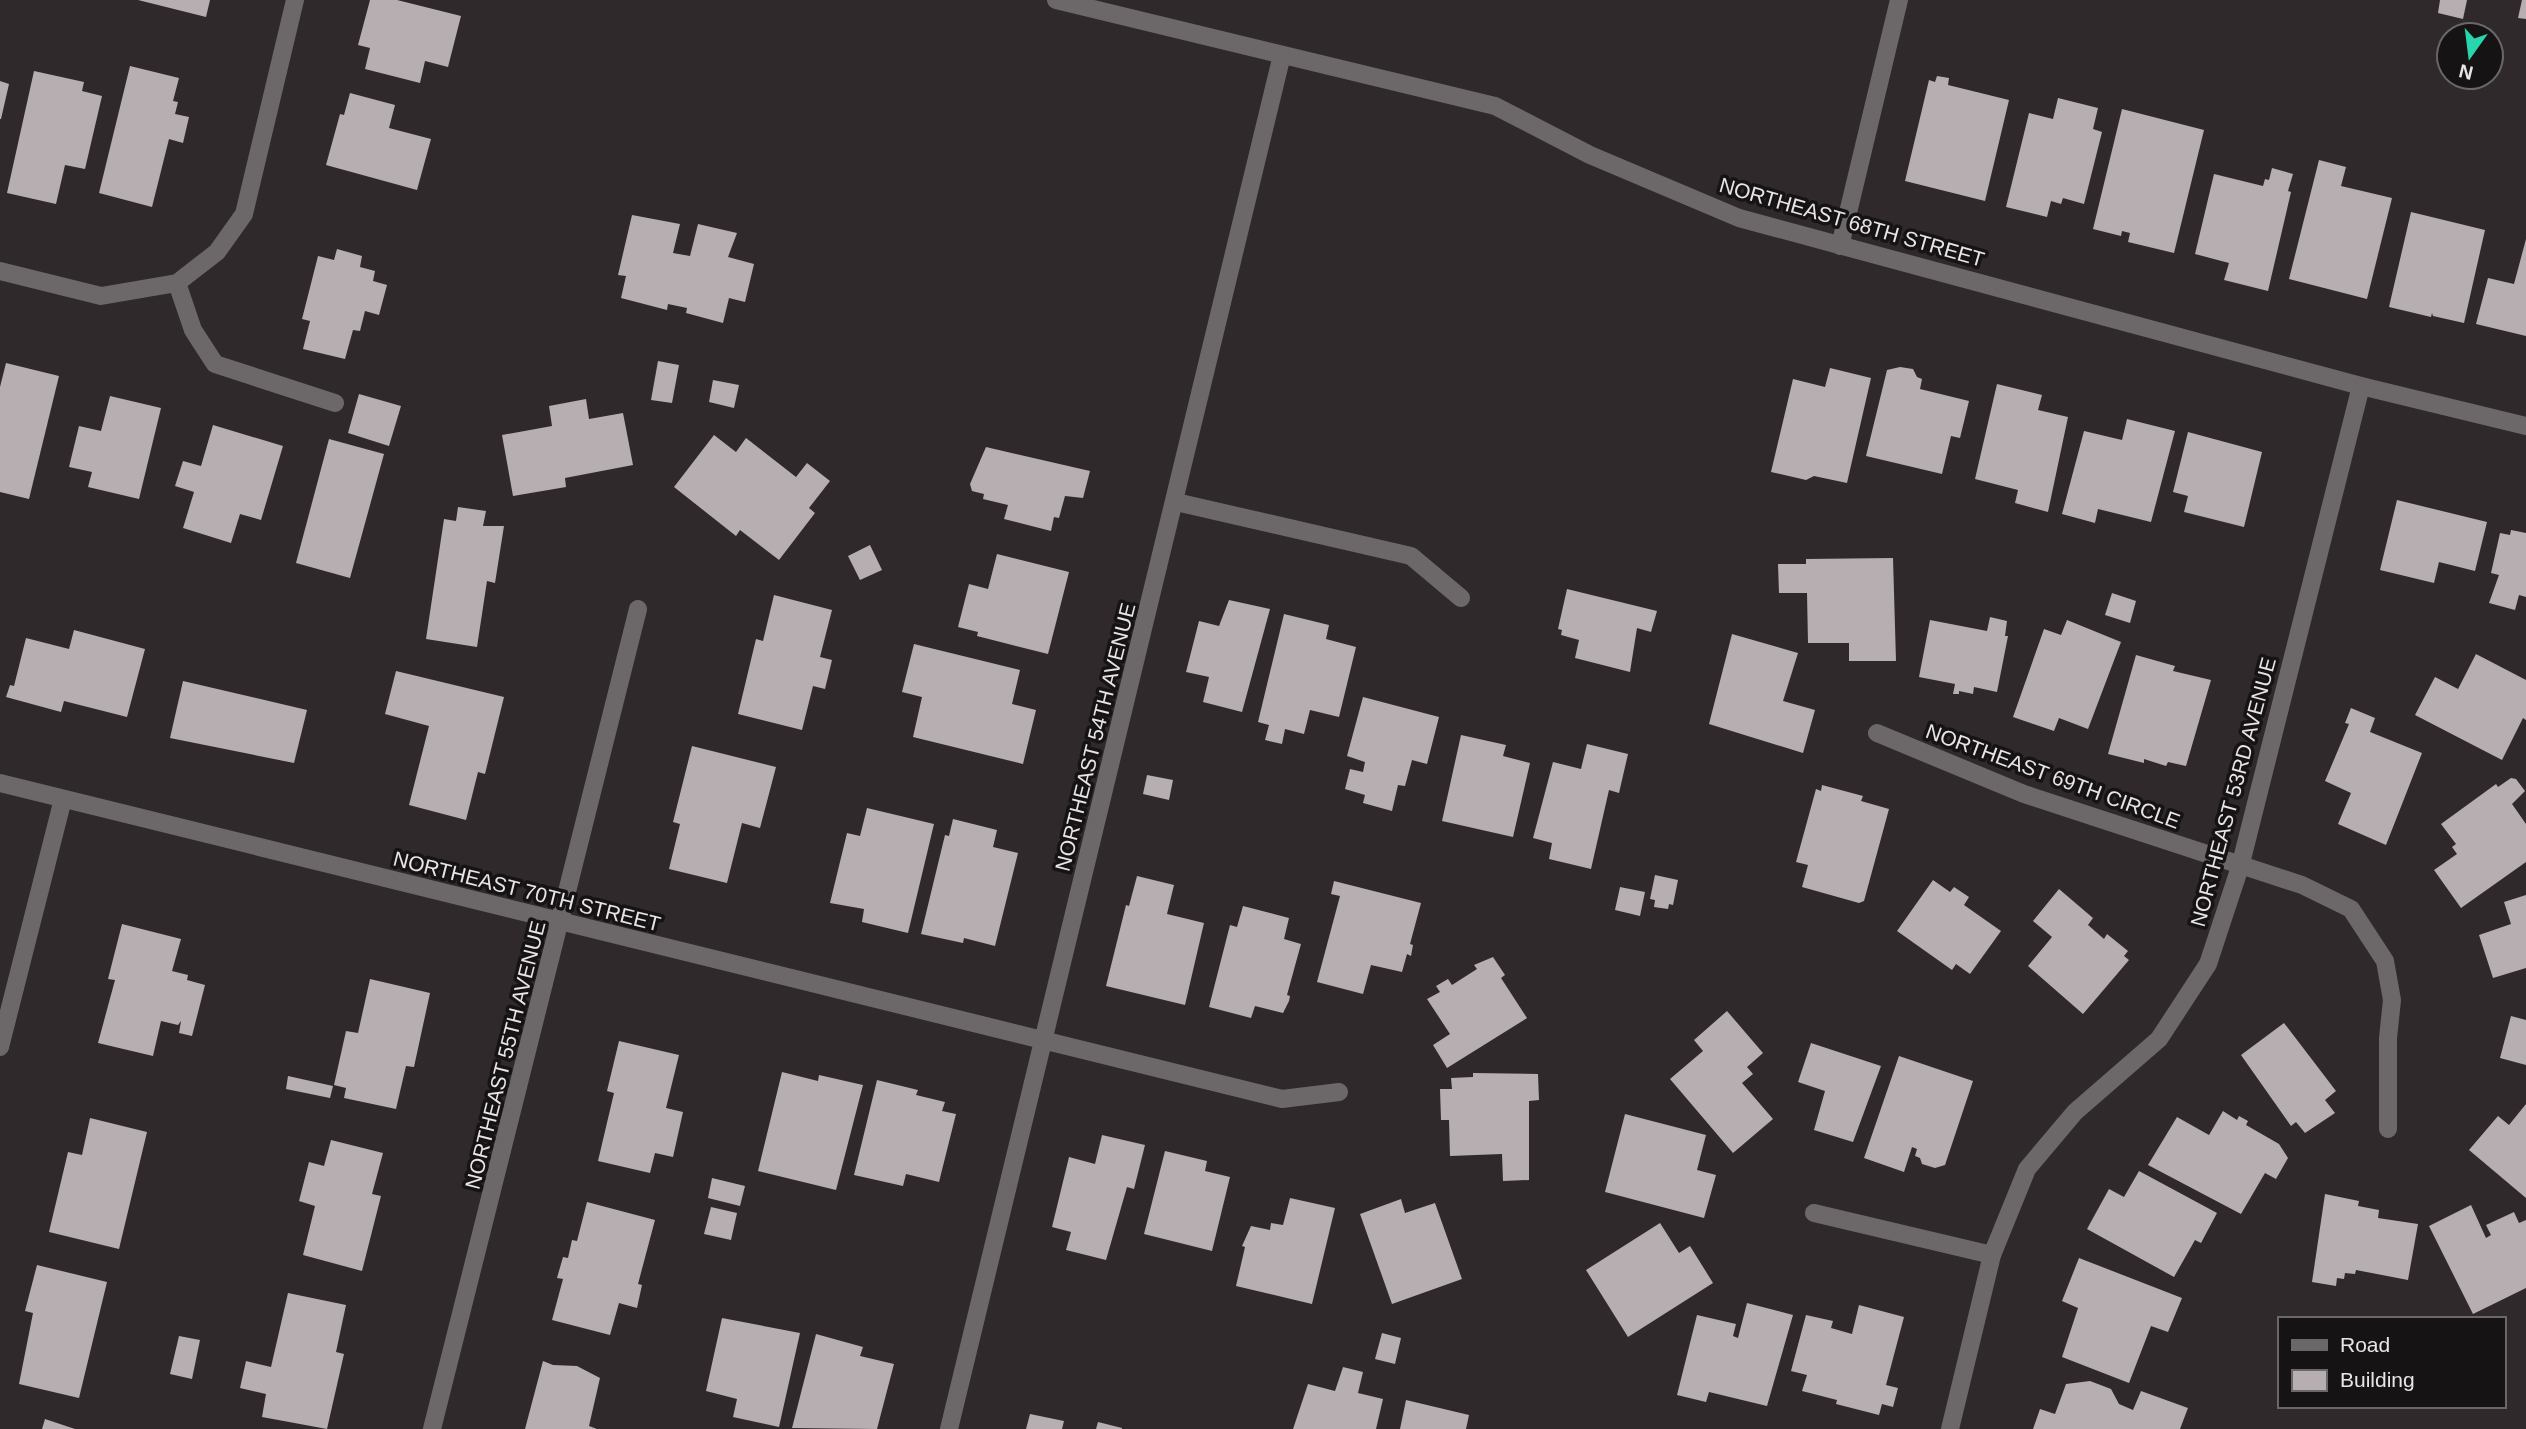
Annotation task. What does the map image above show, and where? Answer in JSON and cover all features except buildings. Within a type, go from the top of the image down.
[{"type":"street","points":[[0,271],[101,296],[177,283],[217,252],[244,214],[295,0]]},
{"type":"street","name":"NORTHEAST 68TH STREET","points":[[1056,0],[1495,106],[1590,155],[1739,218],[2361,386],[2526,426]]},
{"type":"street","points":[[1840,246],[1899,0]]},
{"type":"street","name":"NORTHEAST 54TH AVENUE","points":[[949,1429],[1176,502],[1282,55]]},
{"type":"street","points":[[177,283],[193,330],[215,364],[335,403]]},
{"type":"street","name":"NORTHEAST 53RD AVENUE","points":[[1950,1429],[1992,1255],[2026,1170],[2075,1112],[2159,1039],[2208,964],[2240,867],[2361,386]]},
{"type":"street","points":[[1176,502],[1411,556],[1461,598]]},
{"type":"street","name":"NORTHEAST 55TH AVENUE","points":[[432,1429],[638,609]]},
{"type":"street","name":"NORTHEAST 69TH CIRCLE","points":[[1877,733],[2024,794],[2302,886],[2351,909],[2385,961],[2392,1000],[2388,1038],[2388,1129]]},
{"type":"street","name":"NORTHEAST 70TH STREET","points":[[0,783],[561,924],[1282,1099],[1339,1093]]},
{"type":"street","points":[[0,1047],[63,799]]},
{"type":"street","points":[[1814,1213],[1992,1255]]}]
